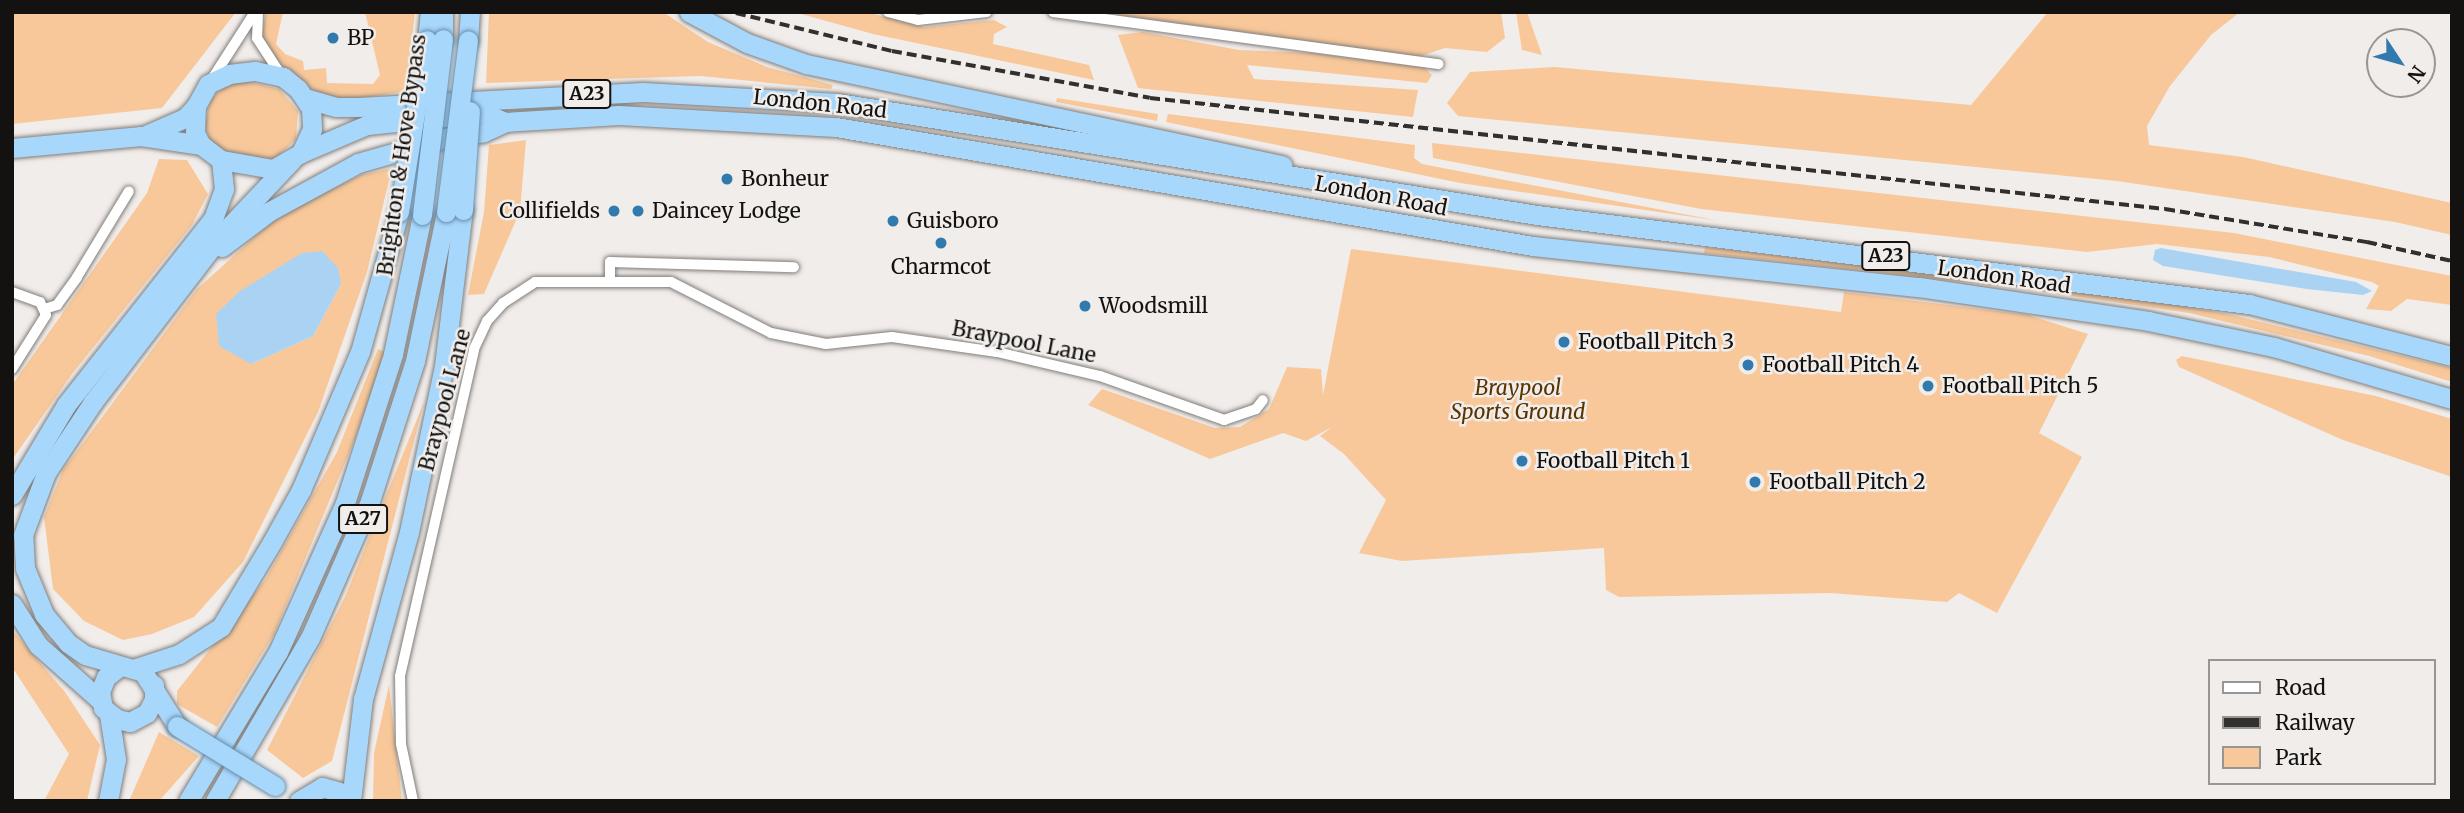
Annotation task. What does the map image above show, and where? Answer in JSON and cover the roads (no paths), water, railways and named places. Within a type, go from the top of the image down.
[{"type":"highway","name":"A27","points":[[128,668],[179,654],[221,627],[301,490],[334,418],[383,280],[435,39],[430,12]]},
{"type":"highway","name":"Brighton & Hove Bypass","points":[[188,801],[278,652],[345,503],[393,354],[422,215],[435,39],[443,12]]},
{"type":"highway","name":"A27","points":[[215,801],[310,638],[370,501],[415,361],[455,211],[471,121],[467,40],[470,12]]},
{"type":"highway","points":[[689,12],[747,43],[806,64],[1257,156],[1316,176]]},
{"type":"highway","points":[[141,136],[177,122],[196,106],[208,84],[236,72],[283,78],[307,99],[312,129],[297,157],[222,234],[209,257],[93,402],[55,456],[32,503],[23,535],[25,568],[36,599],[55,627],[85,655],[128,668],[153,684],[177,726]]},
{"type":"highway","name":"London Road","points":[[307,99],[336,107],[546,95],[743,95],[838,103],[1316,176],[1537,215],[2249,304],[2452,356]]},
{"type":"highway","points":[[196,106],[195,133],[201,145],[220,160],[262,169],[297,157]]},
{"type":"highway","name":"London Road","points":[[297,157],[367,125],[484,113],[505,122],[619,115],[742,119],[897,134],[1533,246],[1919,287],[2148,321],[2274,347],[2452,399]]},
{"type":"highway","points":[[209,257],[270,211],[334,174],[399,150],[484,132],[505,122]]},
{"type":"highway","points":[[12,148],[141,136],[201,145]]},
{"type":"highway","points":[[12,495],[66,405],[213,219],[224,189],[220,160]]},
{"type":"highway","name":"A27","points":[[350,801],[363,699],[409,532],[444,366],[455,211]]},
{"type":"highway","name":"A27","points":[[55,627],[116,653],[147,653],[200,631],[237,599]]},
{"type":"highway","points":[[12,604],[38,645],[105,707],[130,722],[177,726],[292,795],[331,788],[350,801]]},
{"type":"highway","points":[[108,801],[116,759],[105,707],[106,677],[128,668]]},
{"type":"highway","points":[[130,722],[151,706],[153,684]]},
{"type":"street","points":[[257,12],[257,38],[283,78]]},
{"type":"street","points":[[208,84],[257,12]]},
{"type":"street","points":[[888,12],[919,20],[987,12]]},
{"type":"street","points":[[1053,12],[1439,64]]},
{"type":"street","points":[[44,309],[57,304],[129,191]]},
{"type":"street","points":[[610,282],[610,262],[794,267]]},
{"type":"street","name":"Braypool Lane","points":[[413,801],[401,744],[400,676],[474,349],[486,321],[503,303],[535,282],[671,282],[771,333],[826,344],[891,337],[1019,357],[1100,376],[1224,420],[1256,409],[1262,400]]},
{"type":"street","points":[[12,292],[40,302],[44,309],[34,339],[12,369]]},
{"type":"water","points":[[2161,248],[2356,282],[2372,291],[2363,295],[2307,289],[2163,266],[2153,260],[2155,250]]},
{"type":"water","points":[[322,251],[338,268],[341,284],[313,336],[251,364],[219,346],[216,314],[240,291],[302,253]]},
{"type":"railway","points":[[736,13],[892,51],[1150,98],[2165,209],[2367,242],[2452,261]]},
{"type":"place","name":"BP","points":[[333,38]]},
{"type":"place","name":"Bonheur","points":[[727,179]]},
{"type":"place","name":"Collifields","points":[[614,211]]},
{"type":"place","name":"Daincey Lodge","points":[[638,211]]},
{"type":"place","name":"Guisboro","points":[[893,221]]},
{"type":"place","name":"Charmcot","points":[[941,243]]},
{"type":"place","name":"Woodsmill","points":[[1085,306]]},
{"type":"place","name":"Football Pitch 3","points":[[1564,342]]},
{"type":"place","name":"Football Pitch 4","points":[[1748,365]]},
{"type":"place","name":"Football Pitch 5","points":[[1928,386]]},
{"type":"place","name":"Football Pitch 1","points":[[1522,461]]},
{"type":"place","name":"Football Pitch 2","points":[[1755,482]]},
{"type":"park label","name":"Braypool Sports Ground","points":[[1518,400]]}]
